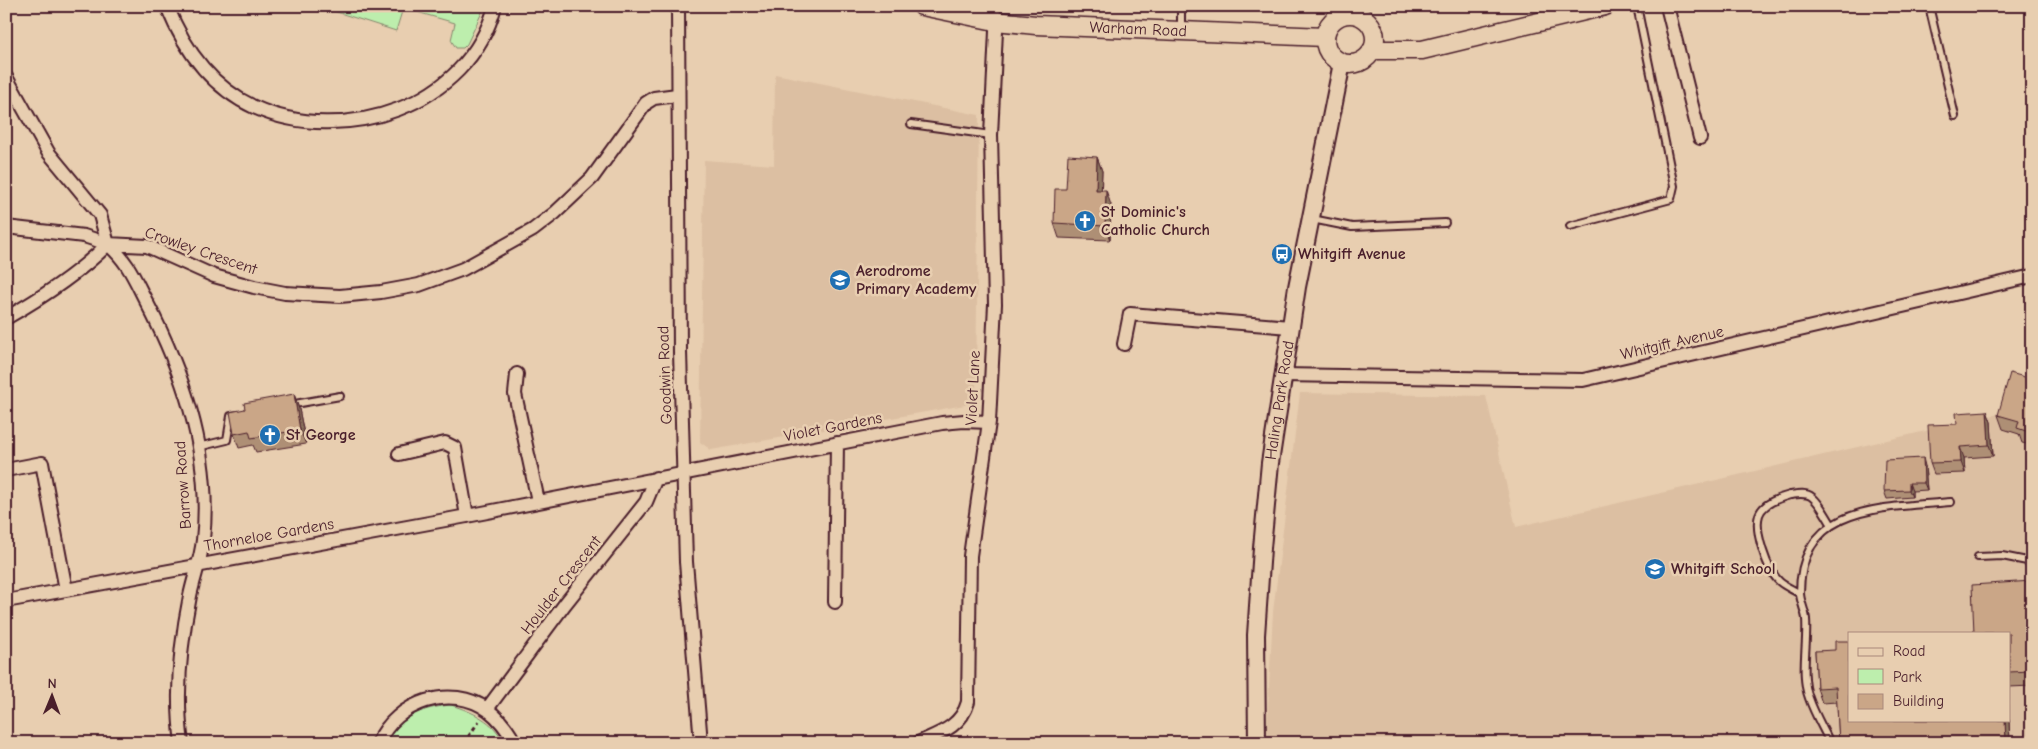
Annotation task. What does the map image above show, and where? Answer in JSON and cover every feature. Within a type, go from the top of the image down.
[{"type":"main road","name":"Warham Road","points":[[922,6],[1181,31],[1324,37]]},
{"type":"main road","points":[[1372,50],[1422,50],[1605,6]]},
{"type":"main road","points":[[1352,10],[1369,23],[1374,33],[1372,50],[1365,59],[1354,64],[1342,63],[1332,58],[1326,47],[1324,37],[1327,28],[1336,18],[1352,10]]},
{"type":"street","points":[[167,6],[177,30],[195,60],[223,87],[252,106],[282,118],[319,123],[355,122],[389,113],[422,98],[450,79],[470,58],[481,40],[495,6]]},
{"type":"street","name":"Goodwin Road","points":[[678,6],[677,95],[680,352],[686,562],[701,743]]},
{"type":"street","points":[[1667,6],[1700,138]]},
{"type":"street","name":"Violet Lane","points":[[918,743],[954,726],[965,715],[968,702],[970,556],[989,422],[994,304],[991,135],[994,14]]},
{"type":"street","name":"Haling Park Road","points":[[1257,743],[1256,635],[1270,463],[1290,327],[1342,63]]},
{"type":"street","points":[[6,77],[48,152],[100,215],[108,244]]},
{"type":"street","name":"Crowley Crescent","points":[[108,244],[147,246],[214,276],[285,293],[354,296],[419,284],[478,262],[533,230],[555,213],[592,178],[646,102],[654,98],[677,95]]},
{"type":"street","points":[[6,226],[84,236],[108,244]]},
{"type":"street","points":[[6,318],[68,278],[108,244]]},
{"type":"street","name":"Barrow Road","points":[[108,244],[127,262],[160,330],[189,402],[198,447],[204,510],[203,538],[187,609],[178,676],[177,705],[182,743]]},
{"type":"street","name":"Whitgift Avenue","points":[[1283,375],[1583,380],[2032,276]]},
{"type":"street","points":[[1124,344],[1130,314],[1290,327]]},
{"type":"street","points":[[517,374],[515,394],[538,501]]},
{"type":"street","name":"Violet Gardens","points":[[684,472],[955,422],[989,422]]},
{"type":"street","points":[[399,454],[445,443],[455,448],[467,516]]},
{"type":"street","points":[[835,602],[837,443]]},
{"type":"street","points":[[6,470],[42,463],[66,590]]},
{"type":"street","name":"Thorneloe Gardens","points":[[6,601],[198,564],[467,516],[684,472]]},
{"type":"street","name":"Houlder Crescent","points":[[487,709],[565,604],[646,502],[656,478]]},
{"type":"street","points":[[378,743],[393,720],[414,705],[438,698],[464,699],[487,709],[505,725],[515,743]]},
{"type":"lane","points":[[1181,6],[1181,31]]},
{"type":"lane","points":[[1570,226],[1671,199],[1674,186],[1637,6]]},
{"type":"lane","points":[[1929,6],[1955,116]]},
{"type":"lane","points":[[912,124],[991,135]]},
{"type":"lane","points":[[1310,219],[1352,227],[1445,223]]},
{"type":"lane","points":[[285,406],[340,396]]},
{"type":"lane","points":[[198,447],[227,440],[231,416],[249,413]]},
{"type":"lane","points":[[1800,594],[1780,582],[1771,571],[1764,556],[1759,515],[1764,507],[1779,498],[1797,494],[1808,494],[1814,498],[1832,525]]},
{"type":"lane","points":[[1830,743],[1809,698],[1806,685],[1806,618],[1800,594],[1803,564],[1810,546],[1823,531],[1842,518],[1868,510],[1951,502]]},
{"type":"lane","points":[[1978,558],[2002,556],[2032,562]]},
{"type":"path","points":[[464,743],[487,709]]},
{"type":"shaded area","name":"Aerodrome Primary Academy","points":[[775,74],[979,115],[976,395],[965,405],[711,450],[700,442],[704,160],[774,165]]},
{"type":"shaded area","name":"Whitgift School","points":[[2032,391],[2032,743],[1266,743],[1273,612],[1300,393],[1486,396],[1516,527],[2007,412]]},
{"type":"green space","points":[[318,6],[485,6],[467,44],[463,48],[456,48],[451,40],[455,23],[403,8],[396,31]]},
{"type":"green space","points":[[451,705],[482,718],[489,723],[500,735],[504,743],[385,743],[398,726],[413,715],[430,708]]},
{"type":"building","name":"St Dominic's Catholic Church","points":[[1068,155],[1097,157],[1096,190],[1106,190],[1105,226],[1054,223],[1055,189],[1066,189]]},
{"type":"building","points":[[2010,373],[2032,379],[2032,433],[2017,428],[2019,421],[1998,415]]},
{"type":"building","points":[[294,394],[300,430],[251,438],[249,431],[234,434],[230,412],[245,409],[244,403]]},
{"type":"building","points":[[1987,411],[1989,445],[1960,447],[1961,462],[1930,463],[1928,425],[1957,424],[1956,413]]},
{"type":"building","points":[[1923,458],[1924,483],[1909,483],[1909,490],[1884,491],[1885,460]]},
{"type":"building","points":[[2032,581],[2032,671],[2010,672],[2010,632],[1974,632],[1972,585]]},
{"type":"building","points":[[1835,641],[1848,641],[1848,722],[2005,722],[2006,743],[1839,743],[1836,687],[1817,688],[1815,651],[1835,650]]},
{"type":"place","name":"St Dominic's Catholic Church","points":[[1085,221]]},
{"type":"place","name":"Whitgift Avenue","points":[[1282,254]]},
{"type":"place","name":"Aerodrome Primary Academy","points":[[840,280]]},
{"type":"place","name":"St George","points":[[270,435]]},
{"type":"place","name":"Whitgift School","points":[[1655,569]]}]
